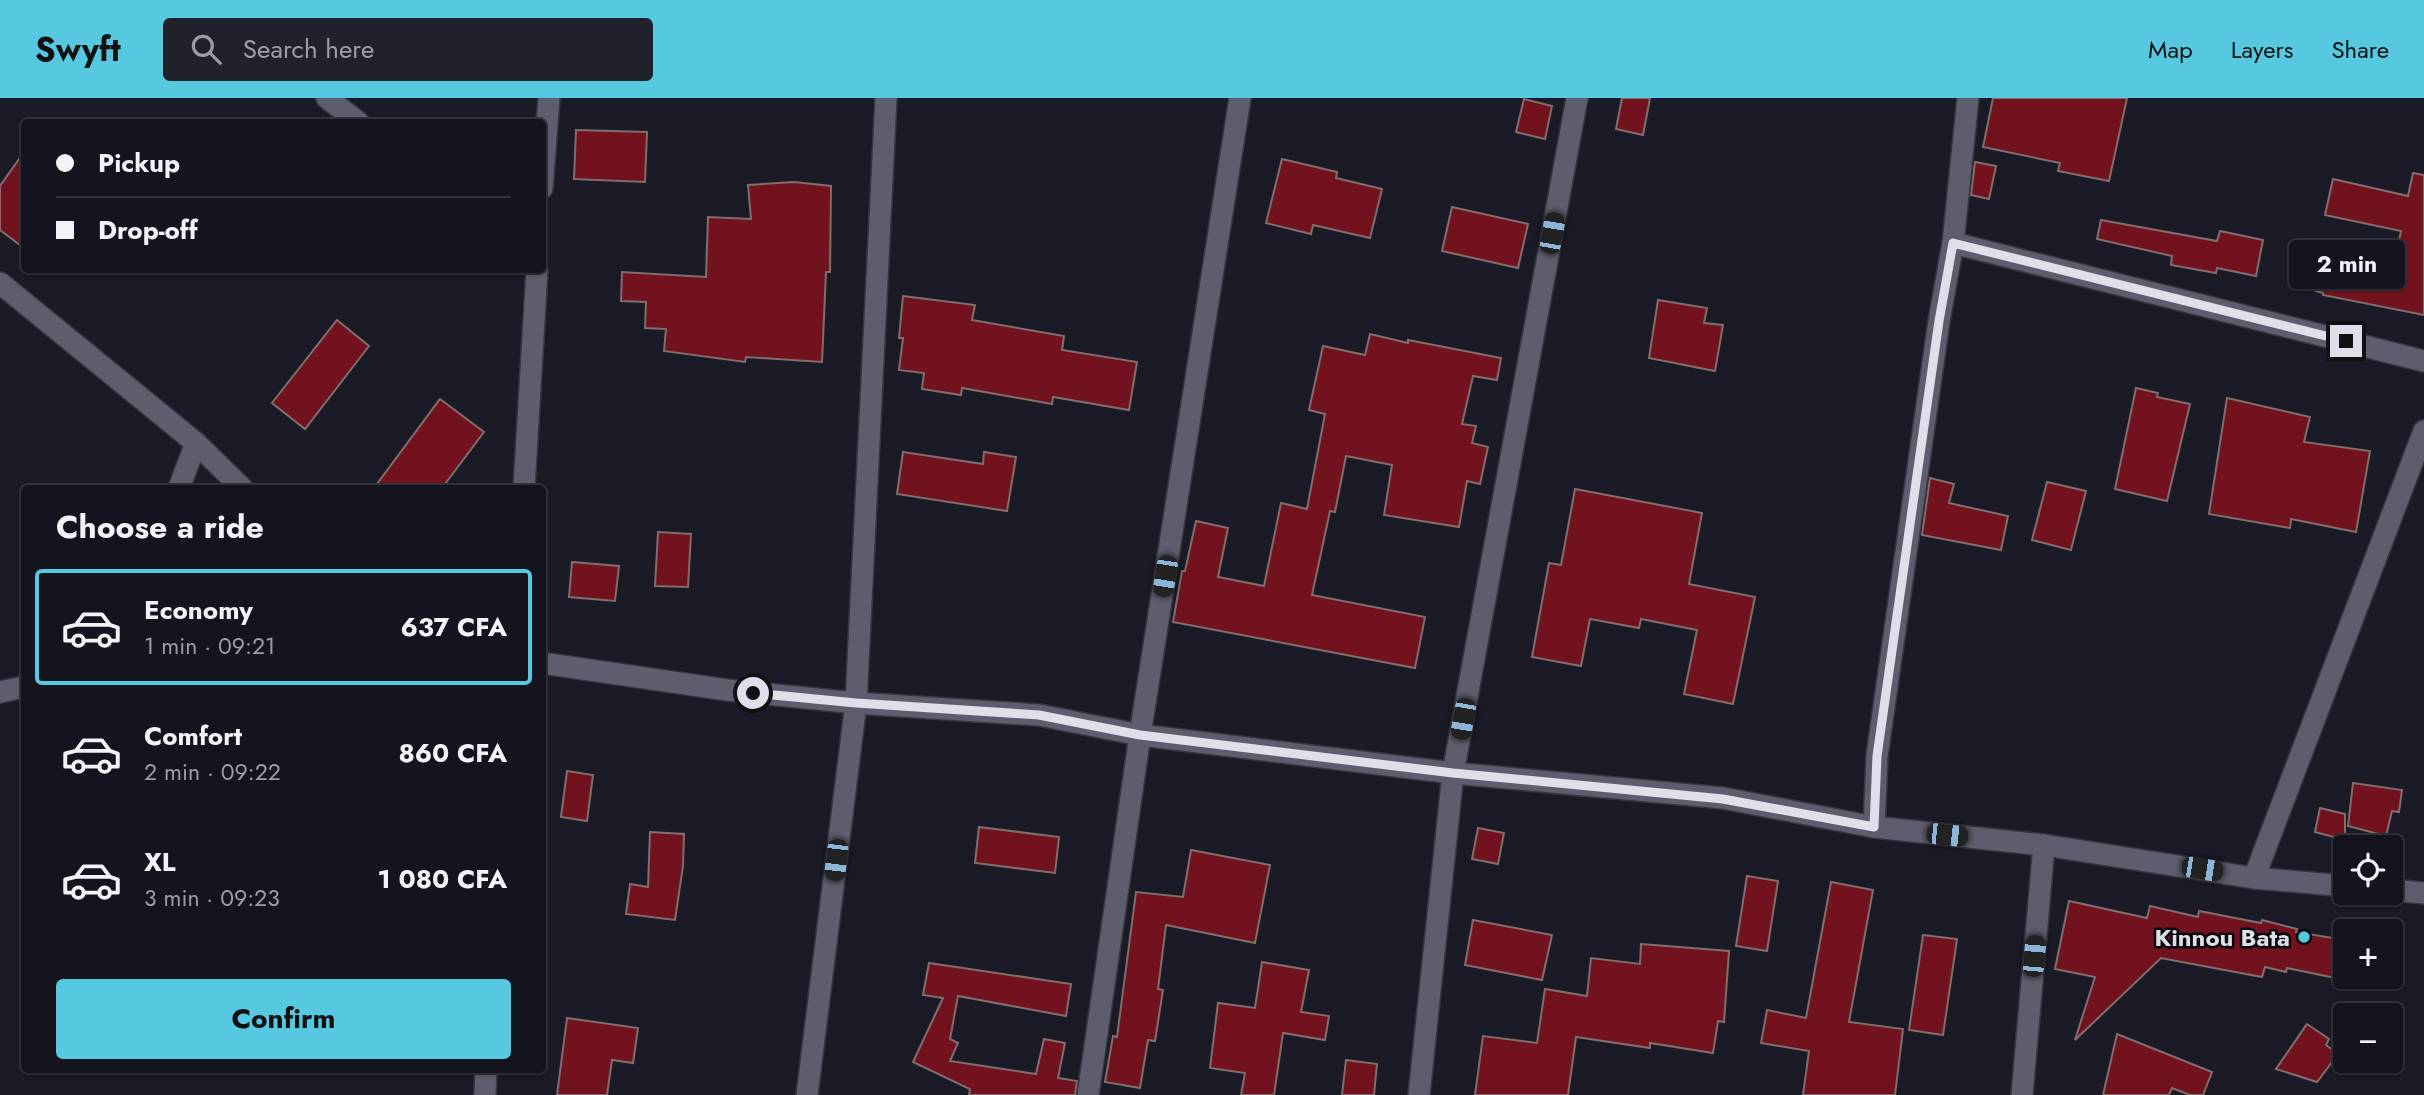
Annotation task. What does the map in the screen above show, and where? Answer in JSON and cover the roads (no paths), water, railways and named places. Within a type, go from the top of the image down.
[{"type":"street","points":[[327,98],[354,119]]},
{"type":"street","points":[[546,137],[549,98]]},
{"type":"street","points":[[807,1095],[856,703],[886,98]]},
{"type":"street","points":[[1088,1095],[1140,735],[1240,98]]},
{"type":"street","points":[[1419,1095],[1453,773],[1577,98]]},
{"type":"street","points":[[1874,827],[1877,756],[1939,321],[1953,243],[1968,98]]},
{"type":"street","points":[[1953,243],[2424,361]]},
{"type":"street","points":[[524,485],[537,273]]},
{"type":"street","points":[[0,283],[196,443],[239,485]]},
{"type":"street","points":[[2255,878],[2424,431]]},
{"type":"street","points":[[180,485],[196,443]]},
{"type":"street","points":[[546,664],[727,690],[856,703],[1039,715],[1140,735],[1453,773],[1723,799],[1874,827],[2044,845],[2255,878],[2333,885]]},
{"type":"street","points":[[0,692],[21,688]]},
{"type":"street","points":[[2022,1095],[2044,845]]},
{"type":"street","points":[[2403,891],[2424,893]]},
{"type":"street","points":[[485,1095],[486,1073]]},
{"type":"place","name":"Kinnou Bata","points":[[2304,937]]}]
